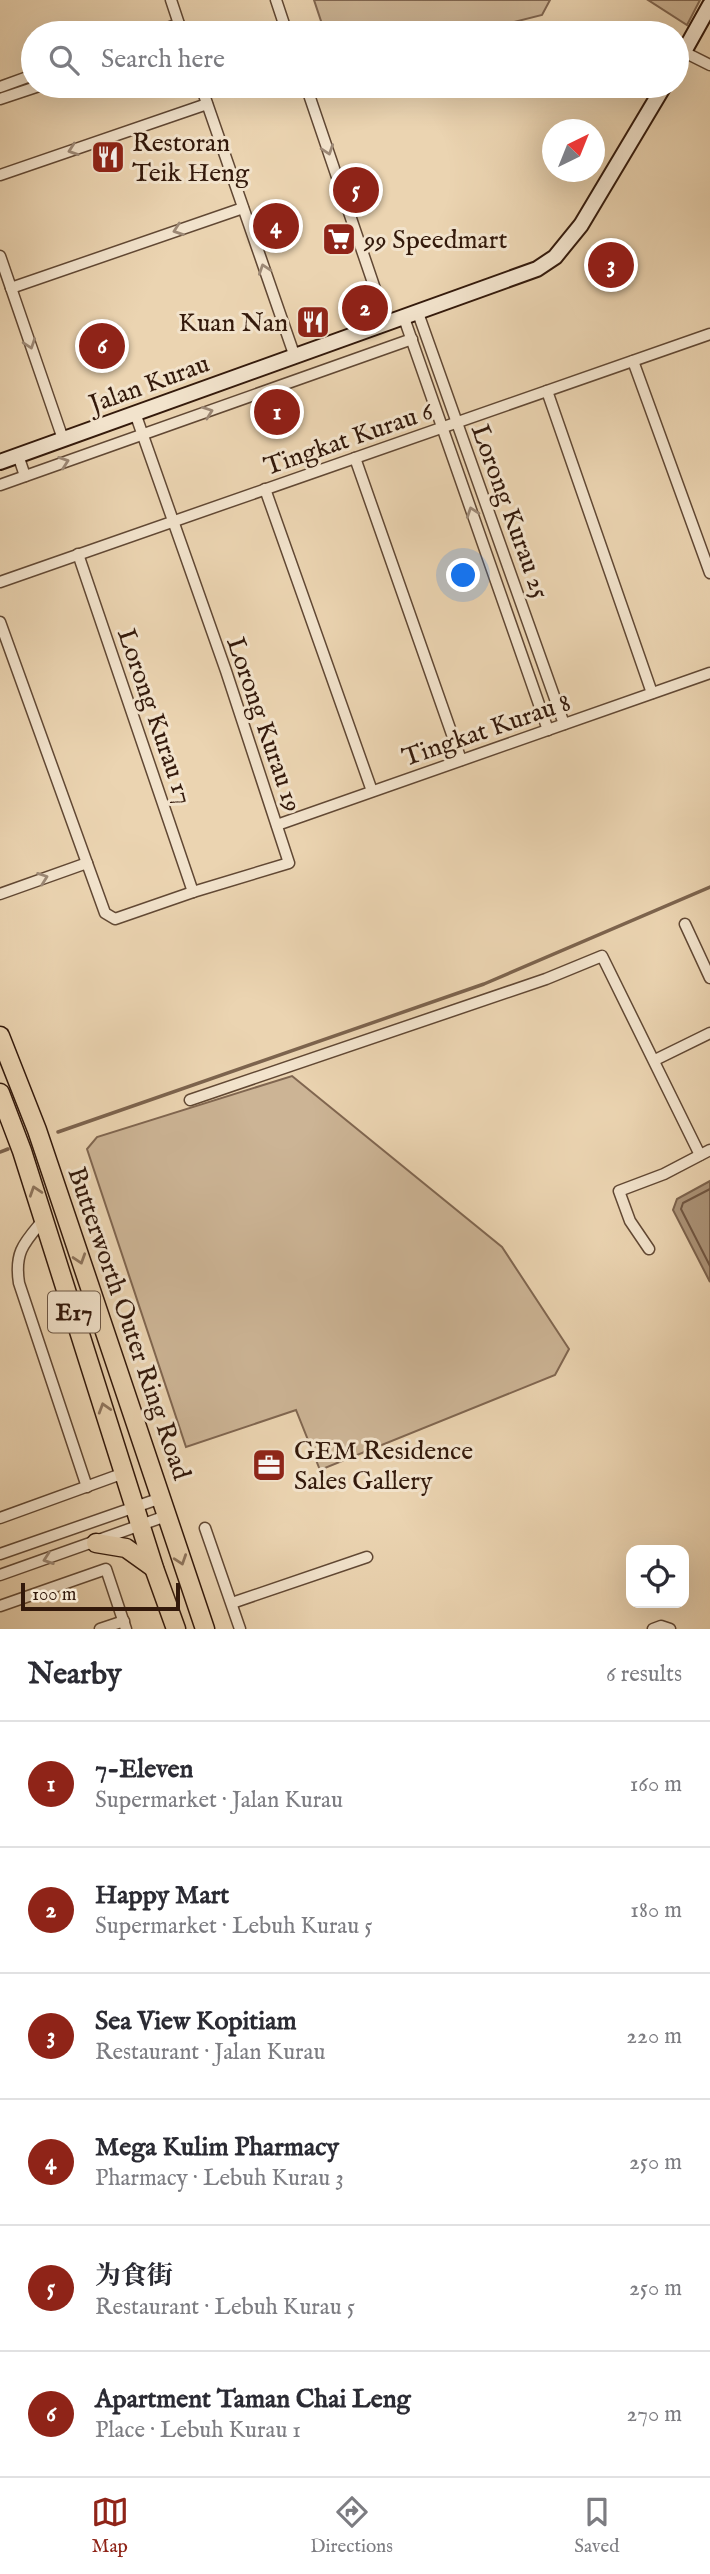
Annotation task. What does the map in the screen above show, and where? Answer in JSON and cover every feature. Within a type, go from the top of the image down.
[{"type":"highway","name":"Butterworth Outer Ring Road","points":[[0,1036],[37,1130],[205,1629]]},
{"type":"highway","name":"Butterworth Outer Ring Road","points":[[0,1093],[23,1151],[154,1568],[176,1629]]},
{"type":"highway","points":[[96,1543],[126,1548],[154,1568]]},
{"type":"street","points":[[171,0],[178,21]]},
{"type":"street","points":[[276,0],[283,21]]},
{"type":"street","points":[[689,42],[710,5]]},
{"type":"street","points":[[689,60],[710,65]]},
{"type":"street","points":[[0,87],[21,79]]},
{"type":"street","points":[[0,99],[21,92]]},
{"type":"street","points":[[205,98],[295,357]]},
{"type":"street","points":[[310,98],[387,324]]},
{"type":"street","name":"Jalan Kurau","points":[[0,461],[537,269],[555,257],[581,225],[657,98]]},
{"type":"street","points":[[0,175],[207,104]]},
{"type":"street","points":[[11,288],[243,208]]},
{"type":"street","points":[[0,256],[63,439]]},
{"type":"street","name":"Lorong Kurau 25","points":[[411,315],[412,340],[548,730]]},
{"type":"street","name":"Lorong Kurau 25","points":[[411,315],[457,422],[564,724]]},
{"type":"street","name":"Tingkat Kurau 6","points":[[0,582],[710,334]]},
{"type":"street","name":"Jalan Kurau","points":[[0,485],[412,340]]},
{"type":"street","points":[[633,361],[710,573]]},
{"type":"street","points":[[547,391],[652,693]]},
{"type":"street","name":"Lorong Kurau 19","points":[[87,863],[104,913],[115,919],[289,863],[135,413]]},
{"type":"street","points":[[18,455],[25,476]]},
{"type":"street","points":[[355,458],[461,760]]},
{"type":"street","points":[[265,489],[372,791]]},
{"type":"street","name":"Lorong Kurau 17","points":[[78,554],[193,892]]},
{"type":"street","points":[[0,622],[87,863],[0,894]]},
{"type":"street","name":"Tingkat Kurau 8","points":[[277,825],[710,673]]},
{"type":"street","points":[[685,924],[710,978]]},
{"type":"street","points":[[190,1100],[545,979],[602,956],[705,1152],[664,1174],[619,1191],[630,1221],[649,1249]]},
{"type":"street","points":[[655,1060],[710,1033]]},
{"type":"street","points":[[44,1219],[20,1248],[16,1265],[19,1283],[87,1487]]},
{"type":"street","points":[[0,1518],[124,1473]]},
{"type":"street","points":[[0,1554],[161,1498]]},
{"type":"street","points":[[0,1575],[166,1516]]},
{"type":"street","points":[[205,1528],[240,1629]]},
{"type":"street","points":[[232,1604],[367,1557]]},
{"type":"street","points":[[0,1606],[106,1569],[125,1625],[100,1629]]},
{"type":"street","points":[[653,1629],[662,1626],[670,1629]]},
{"type":"shaded area","points":[[314,0],[550,0],[542,15],[518,21],[321,21]]},
{"type":"shaded area","points":[[648,0],[700,0],[689,21],[681,21]]},
{"type":"shaded area","points":[[292,1076],[502,1247],[569,1349],[555,1375],[320,1470],[296,1410],[186,1447],[87,1149],[97,1137]]},
{"type":"water","points":[[710,1181],[710,1282],[673,1210],[677,1199]]},
{"type":"waterway","points":[[58,1132],[484,984],[710,887]]},
{"type":"waterway","points":[[0,1152],[8,1149]]},
{"type":"place","name":"Restoran Teik Heng","points":[[108,157]]},
{"type":"place","name":"为食街","points":[[356,190]]},
{"type":"place","name":"Mega Kulim Pharmacy","points":[[276,226]]},
{"type":"place","name":"99 Speedmart","points":[[339,239]]},
{"type":"place","name":"Sea View Kopitiam","points":[[611,265]]},
{"type":"place","name":"Happy Mart","points":[[365,308]]},
{"type":"place","name":"Kuan Nan","points":[[313,322]]},
{"type":"place","name":"Apartment Taman Chai Leng","points":[[102,346]]},
{"type":"place","name":"7-Eleven","points":[[277,412]]},
{"type":"place","name":"GEM Residence Sales Gallery","points":[[269,1465]]}]
